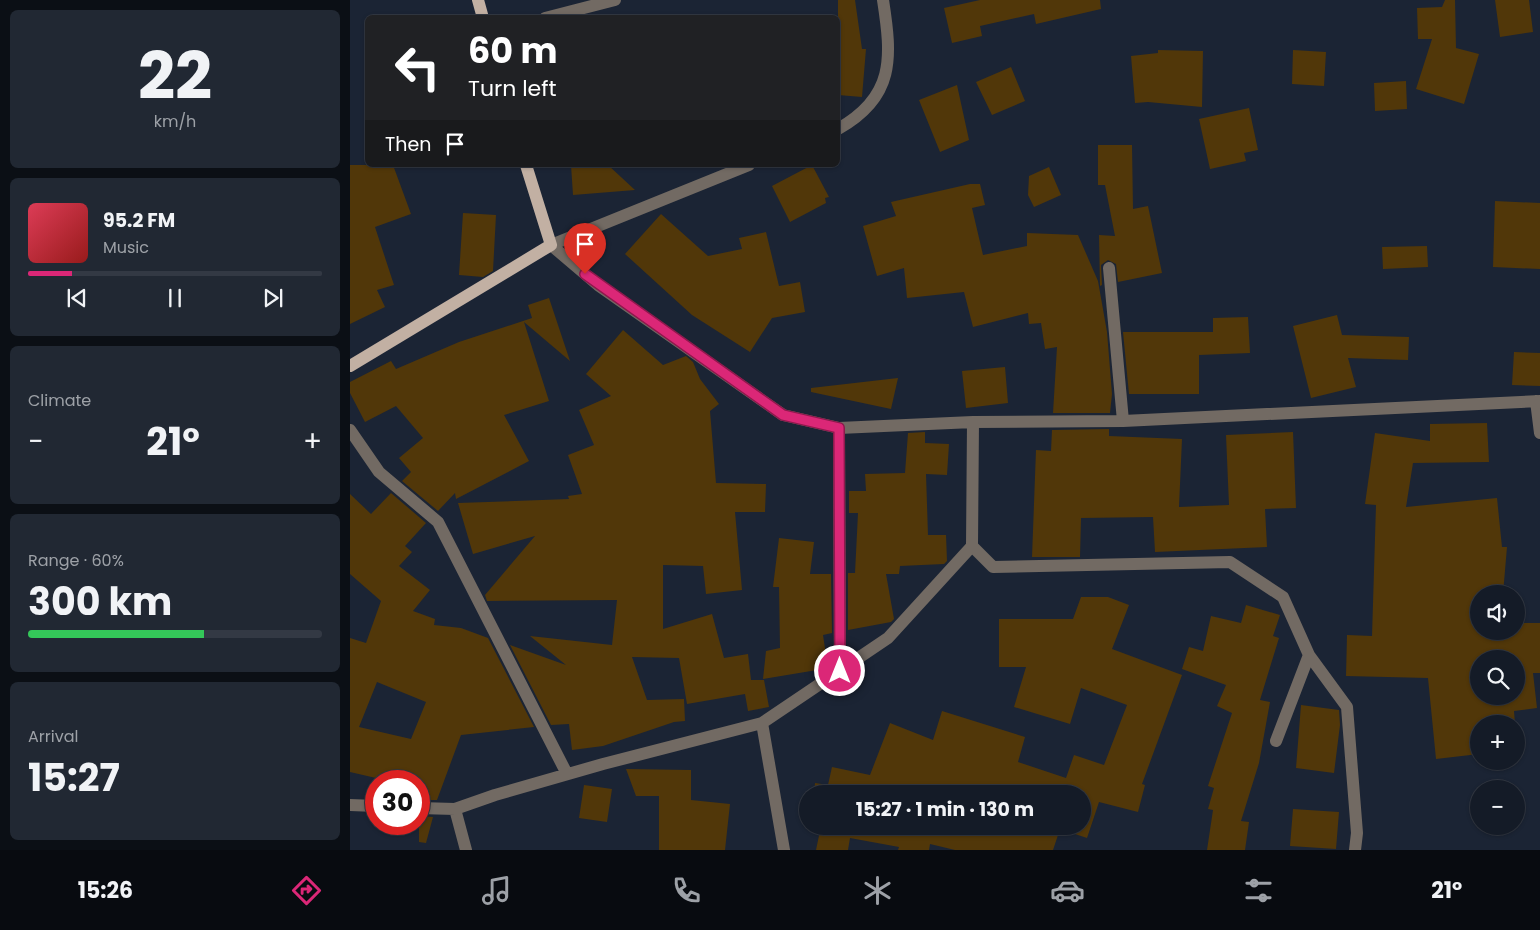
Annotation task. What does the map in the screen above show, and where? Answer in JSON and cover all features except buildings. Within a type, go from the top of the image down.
[{"type":"main road","points":[[478,0],[481,15]]},
{"type":"main road","points":[[350,366],[551,246],[527,167]]},
{"type":"street","points":[[557,15],[615,0]]},
{"type":"street","points":[[840,128],[856,118],[867,107],[884,80],[889,57],[883,0]]},
{"type":"street","points":[[744,167],[551,246],[598,284],[783,415],[839,428],[973,422],[1123,421],[1538,401],[1540,434]]},
{"type":"street","points":[[1108,268],[1123,421]]},
{"type":"street","points":[[430,808],[455,809],[567,774],[762,723],[888,638],[972,546],[973,422]]},
{"type":"street","points":[[839,428],[840,671]]},
{"type":"street","points":[[350,430],[380,472],[438,522],[567,774]]},
{"type":"street","points":[[972,546],[993,567],[1230,562],[1283,596],[1309,655],[1347,708],[1357,833],[1355,850]]},
{"type":"street","points":[[1276,741],[1309,655]]},
{"type":"street","points":[[762,723],[784,850]]},
{"type":"street","points":[[350,806],[365,806]]},
{"type":"street","points":[[455,809],[466,850]]},
{"type":"route","points":[[585,274],[783,415],[839,428],[840,671]]}]
